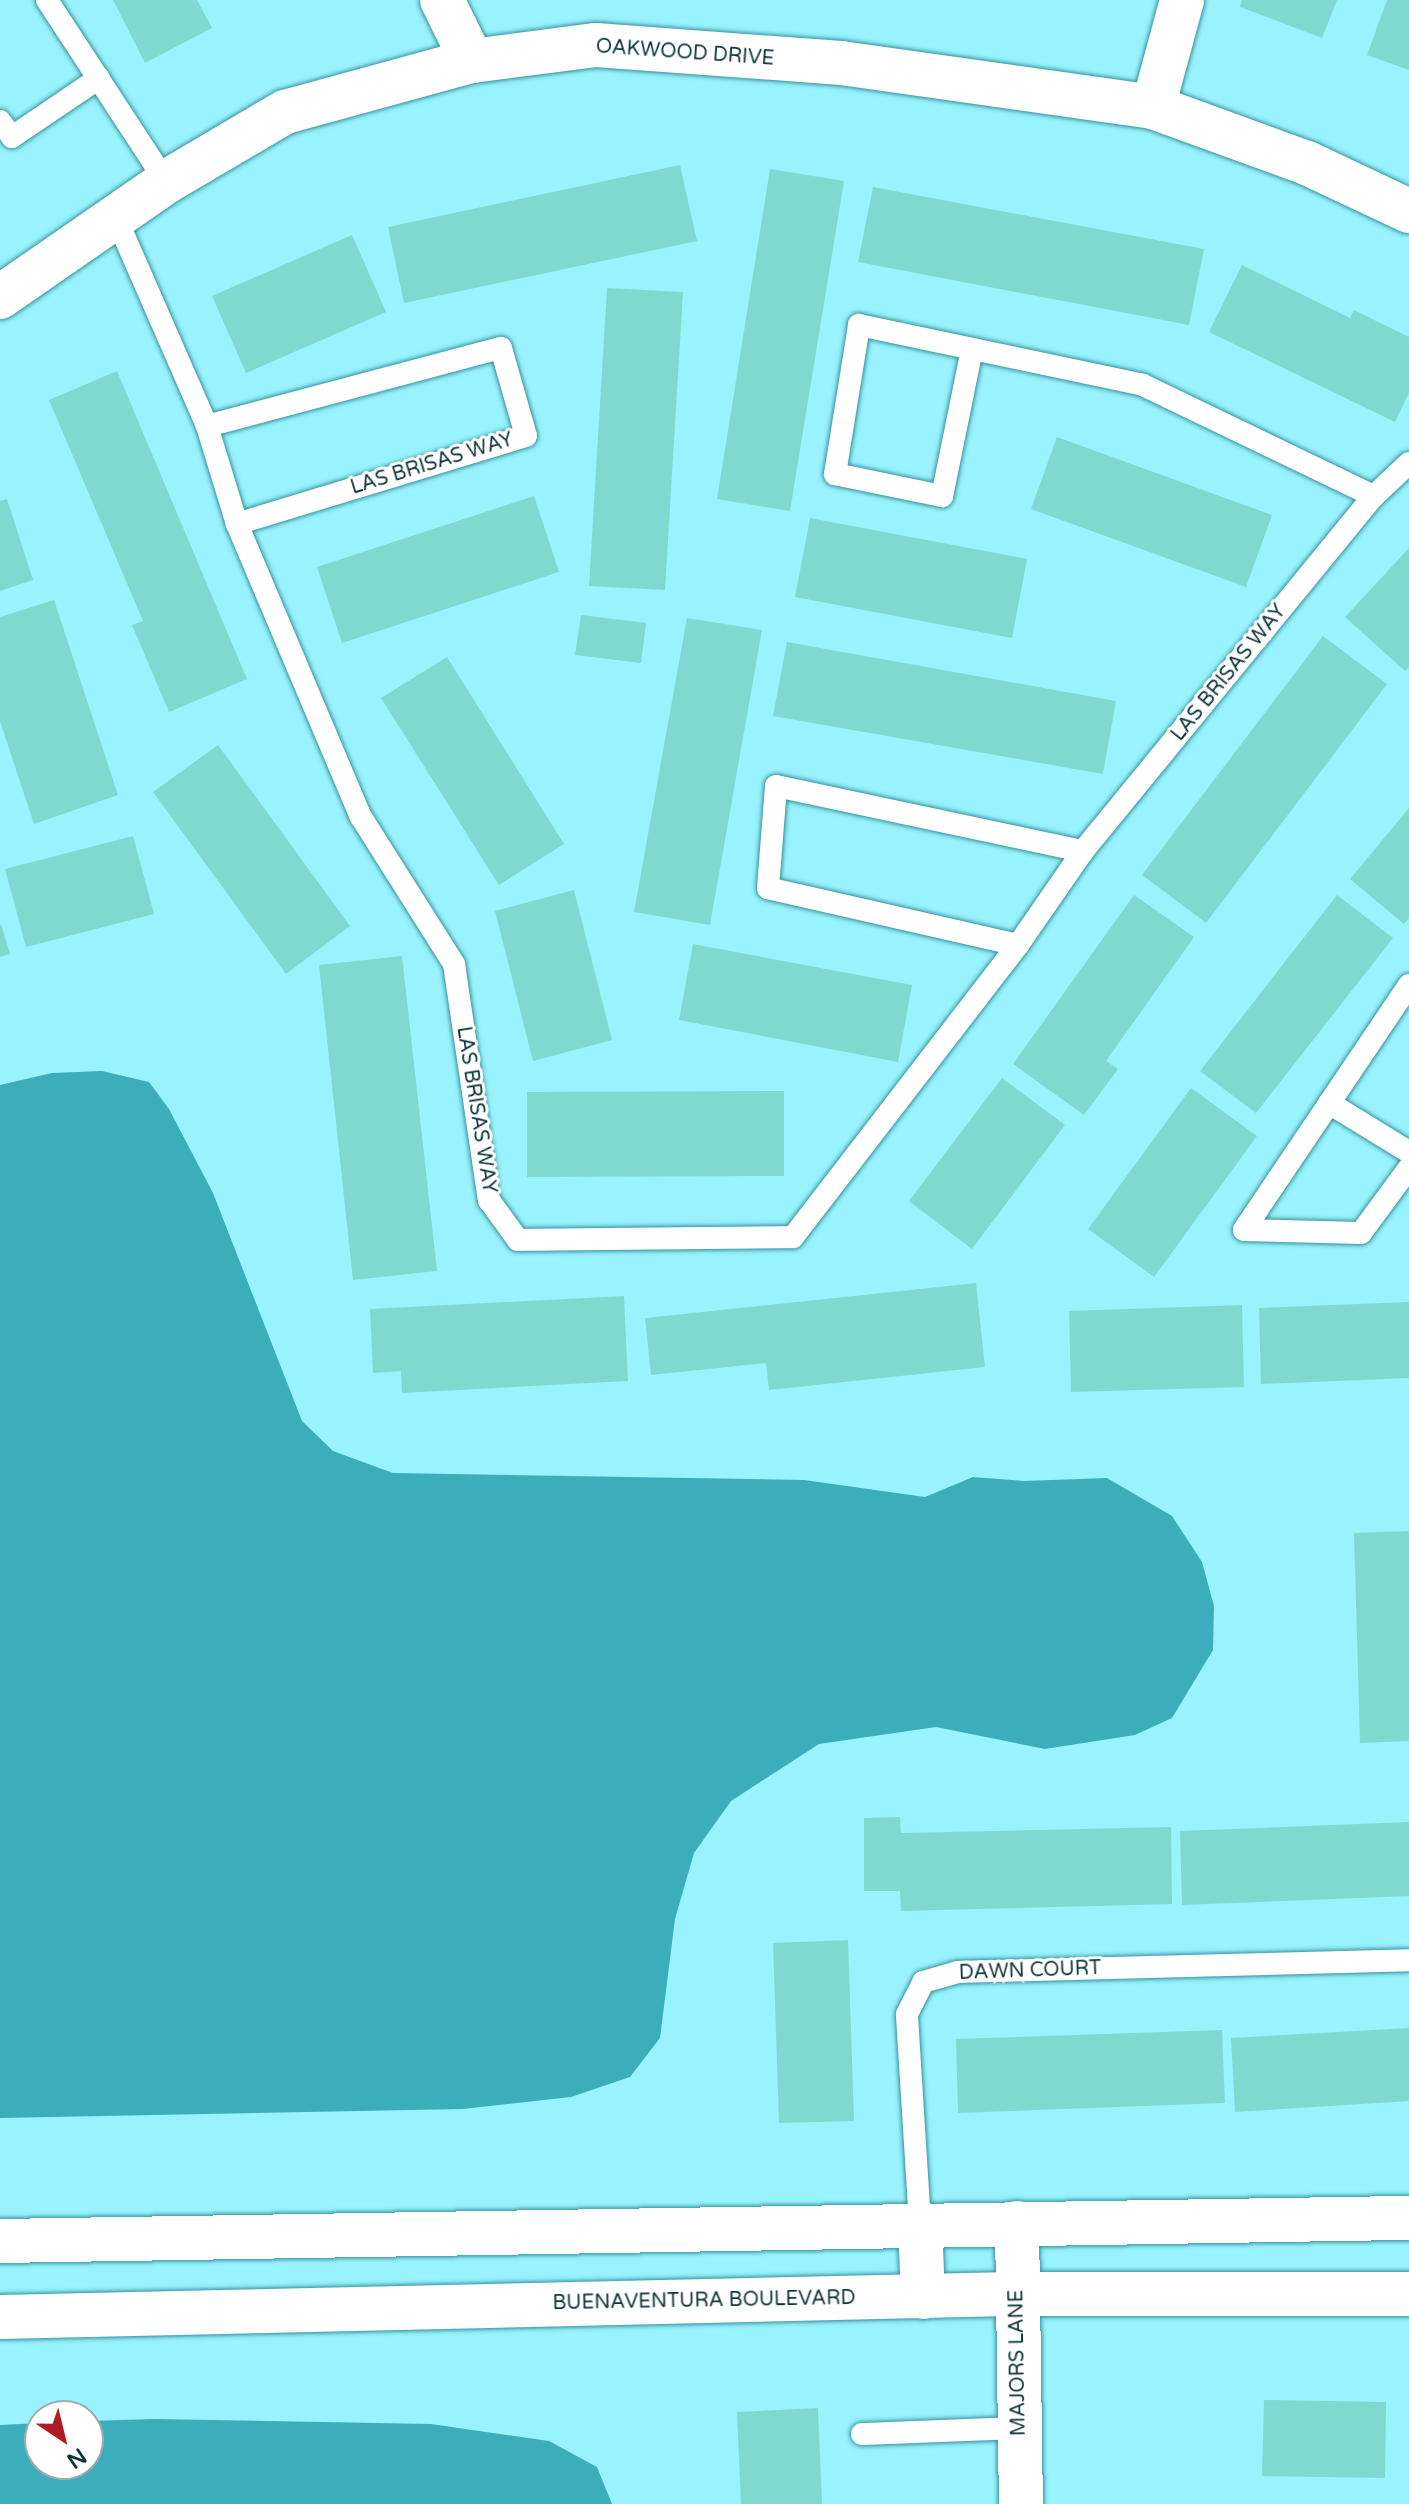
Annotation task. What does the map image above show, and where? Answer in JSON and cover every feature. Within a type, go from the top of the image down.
[{"type":"main road","points":[[442,0],[472,61]]},
{"type":"main road","points":[[1153,107],[1182,0]]},
{"type":"main road","name":"OAKWOOD DRIVE","points":[[0,297],[117,220],[166,182],[285,112],[472,61],[611,46],[841,63],[1153,107],[1307,163],[1409,211]]},
{"type":"main road","points":[[0,2241],[920,2223],[1409,2218]]},
{"type":"main road","name":"DAWN COURT","points":[[920,2223],[923,2297]]},
{"type":"main road","name":"MAJORS LANE","points":[[1017,2223],[1021,2504]]},
{"type":"main road","name":"BUENAVENTURA BOULEVARD","points":[[0,2317],[1017,2294],[1409,2294]]},
{"type":"lane","points":[[47,0],[166,182]]},
{"type":"lane","points":[[0,121],[12,137],[99,78]]},
{"type":"lane","name":"LAS BRISAS WAY","points":[[117,220],[207,426],[237,524],[361,817],[454,964],[489,1200],[518,1240],[793,1237],[1018,945],[1083,851],[1374,496],[1409,463]]},
{"type":"lane","points":[[972,349],[942,496],[835,474],[859,325],[1143,385],[1374,496]]},
{"type":"lane","name":"LAS BRISAS WAY","points":[[207,426],[501,348],[526,436],[237,524]]},
{"type":"lane","points":[[1018,945],[768,888],[776,786],[1083,851]]},
{"type":"lane","points":[[1409,985],[1244,1230],[1361,1233],[1409,1168]]},
{"type":"lane","points":[[1329,1103],[1409,1152]]},
{"type":"lane","name":"DAWN COURT","points":[[920,2223],[907,2014],[923,1982],[958,1972],[1409,1960]]},
{"type":"lane","points":[[862,2434],[1020,2428]]},
{"type":"water","points":[[102,1071],[149,1082],[169,1109],[213,1193],[302,1421],[333,1451],[393,1473],[804,1480],[925,1497],[973,1477],[1024,1481],[1107,1478],[1172,1516],[1202,1562],[1214,1606],[1213,1650],[1172,1718],[1135,1735],[1045,1749],[936,1727],[819,1744],[731,1801],[694,1853],[675,1919],[660,2038],[630,2077],[571,2097],[463,2109],[0,2118],[0,1085],[52,1073]]},
{"type":"water","points":[[104,2421],[431,2424],[549,2441],[597,2467],[612,2504],[0,2504],[0,2425],[24,2424],[24,2480],[104,2480]]},
{"type":"building","points":[[113,0],[197,0],[212,28],[145,63]]},
{"type":"building","points":[[1242,0],[1337,0],[1322,38],[1240,7]]},
{"type":"building","points":[[1387,0],[1409,0],[1409,70],[1367,55]]},
{"type":"building","points":[[680,165],[697,241],[404,303],[388,227]]},
{"type":"building","points":[[770,169],[844,181],[790,511],[717,499]]},
{"type":"building","points":[[873,187],[1204,249],[1189,325],[858,262]]},
{"type":"building","points":[[352,235],[386,312],[246,373],[212,296]]},
{"type":"building","points":[[1242,265],[1350,318],[1354,310],[1409,337],[1409,393],[1395,422],[1209,332]]},
{"type":"building","points":[[607,288],[683,292],[665,590],[589,586]]},
{"type":"building","points":[[117,371],[247,679],[169,712],[132,625],[143,621],[49,400]]},
{"type":"building","points":[[1057,437],[1272,515],[1246,587],[1031,509]]},
{"type":"building","points":[[534,496],[559,572],[342,643],[317,567]]},
{"type":"building","points":[[7,499],[33,580],[0,591],[0,501]]},
{"type":"building","points":[[810,518],[1027,559],[1012,638],[795,597]]},
{"type":"building","points":[[1409,548],[1409,667],[1405,671],[1345,617]]},
{"type":"building","points":[[54,600],[118,795],[34,824],[0,721],[0,617]]},
{"type":"building","points":[[581,615],[646,623],[641,663],[575,655]]},
{"type":"building","points":[[687,618],[762,630],[710,925],[634,912]]},
{"type":"building","points":[[1323,636],[1387,684],[1206,923],[1142,875]]},
{"type":"building","points":[[787,642],[1116,701],[1103,774],[773,716]]},
{"type":"building","points":[[447,657],[564,844],[499,885],[381,698]]},
{"type":"building","points":[[218,745],[350,926],[286,974],[153,792]]},
{"type":"building","points":[[1409,808],[1409,918],[1404,924],[1350,879]]},
{"type":"building","points":[[133,836],[154,914],[26,947],[5,869]]},
{"type":"building","points":[[574,890],[612,1040],[533,1061],[495,911]]},
{"type":"building","points":[[1134,895],[1194,937],[1106,1061],[1118,1069],[1084,1115],[1013,1064]]},
{"type":"building","points":[[1337,895],[1393,938],[1256,1113],[1200,1071]]},
{"type":"building","points":[[0,925],[10,954],[0,957]]},
{"type":"building","points":[[693,944],[912,985],[898,1062],[679,1020]]},
{"type":"building","points":[[402,956],[437,1271],[353,1280],[319,965]]},
{"type":"building","points":[[1002,1078],[1065,1125],[972,1249],[909,1201]]},
{"type":"building","points":[[1191,1088],[1257,1136],[1154,1277],[1088,1229]]},
{"type":"building","points":[[784,1091],[784,1176],[527,1177],[527,1092]]},
{"type":"building","points":[[976,1283],[985,1367],[769,1390],[766,1363],[651,1375],[645,1318]]},
{"type":"building","points":[[624,1296],[628,1381],[402,1393],[401,1371],[373,1373],[370,1309]]},
{"type":"building","points":[[1409,1302],[1409,1378],[1261,1384],[1259,1308]]},
{"type":"building","points":[[1242,1305],[1244,1387],[1071,1392],[1069,1311]]},
{"type":"building","points":[[1409,1531],[1409,1741],[1360,1743],[1354,1533]]},
{"type":"building","points":[[900,1817],[901,1833],[1171,1827],[1172,1904],[901,1911],[900,1891],[864,1891],[864,1818]]},
{"type":"building","points":[[1409,1822],[1409,1896],[1182,1905],[1180,1831]]},
{"type":"building","points":[[848,1940],[854,2121],[779,2123],[773,1943]]},
{"type":"building","points":[[1409,2028],[1409,2101],[1235,2112],[1231,2038]]},
{"type":"building","points":[[1222,2030],[1225,2103],[958,2113],[956,2039]]},
{"type":"building","points":[[1264,2400],[1386,2402],[1385,2478],[1262,2476]]},
{"type":"building","points":[[818,2408],[822,2504],[741,2504],[737,2412]]}]
